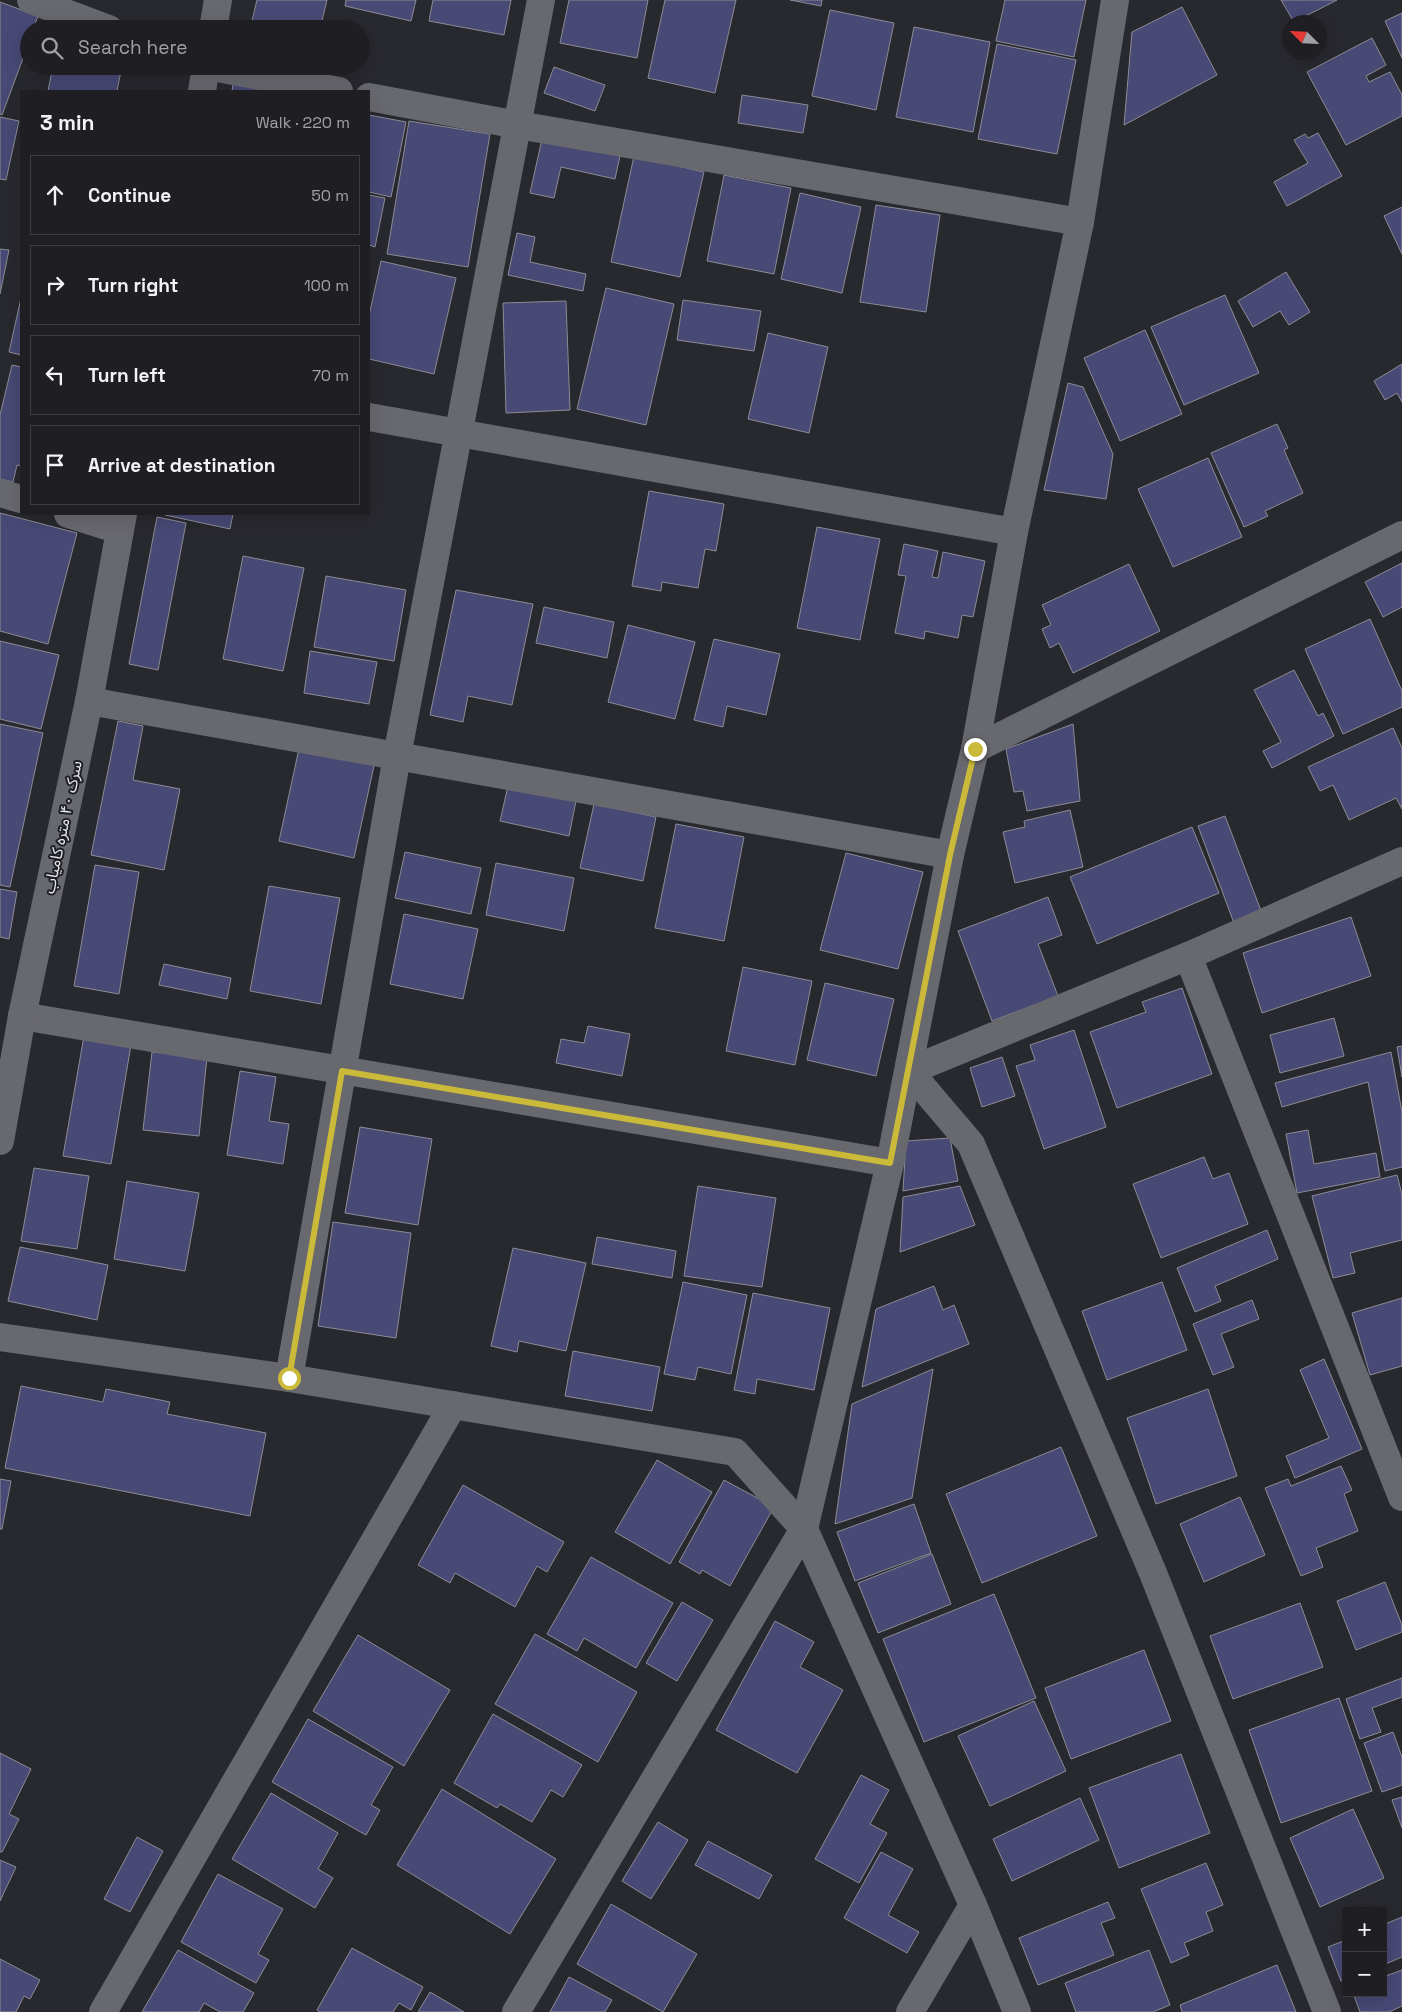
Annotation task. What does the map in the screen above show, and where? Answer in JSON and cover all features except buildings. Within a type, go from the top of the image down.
[{"type":"street","points":[[31,0],[85,20]]},
{"type":"street","points":[[215,20],[218,0]]},
{"type":"street","points":[[289,1378],[397,756],[541,0]]},
{"type":"street","points":[[516,2012],[804,1529],[890,1163],[950,855],[975,749],[1014,532],[1080,222],[1115,0]]},
{"type":"street","points":[[202,90],[205,75]]},
{"type":"street","points":[[255,75],[334,90]]},
{"type":"street","points":[[370,97],[518,125],[1080,222]]},
{"type":"street","points":[[370,417],[1014,532]]},
{"type":"street","points":[[0,493],[20,499]]},
{"type":"street","points":[[75,515],[121,522]]},
{"type":"street","name":"سرک ۴۰ متره کامیاب","points":[[0,1141],[22,1016],[89,701],[121,522]]},
{"type":"street","points":[[975,749],[1402,535]]},
{"type":"street","points":[[89,701],[950,855]]},
{"type":"street","points":[[909,1071],[1188,956],[1402,861]]},
{"type":"street","points":[[1188,956],[1402,1497]]},
{"type":"street","points":[[22,1016],[890,1163]]},
{"type":"street","points":[[909,1071],[970,1144],[1153,1573],[1327,2012]]},
{"type":"street","points":[[0,1337],[289,1378],[735,1452],[804,1529],[973,1905],[1016,2012]]},
{"type":"street","points":[[103,2012],[453,1405]]},
{"type":"street","points":[[910,2012],[973,1905]]},
{"type":"route","points":[[289,1378],[342,1071],[890,1163],[950,855],[975,749]]}]
